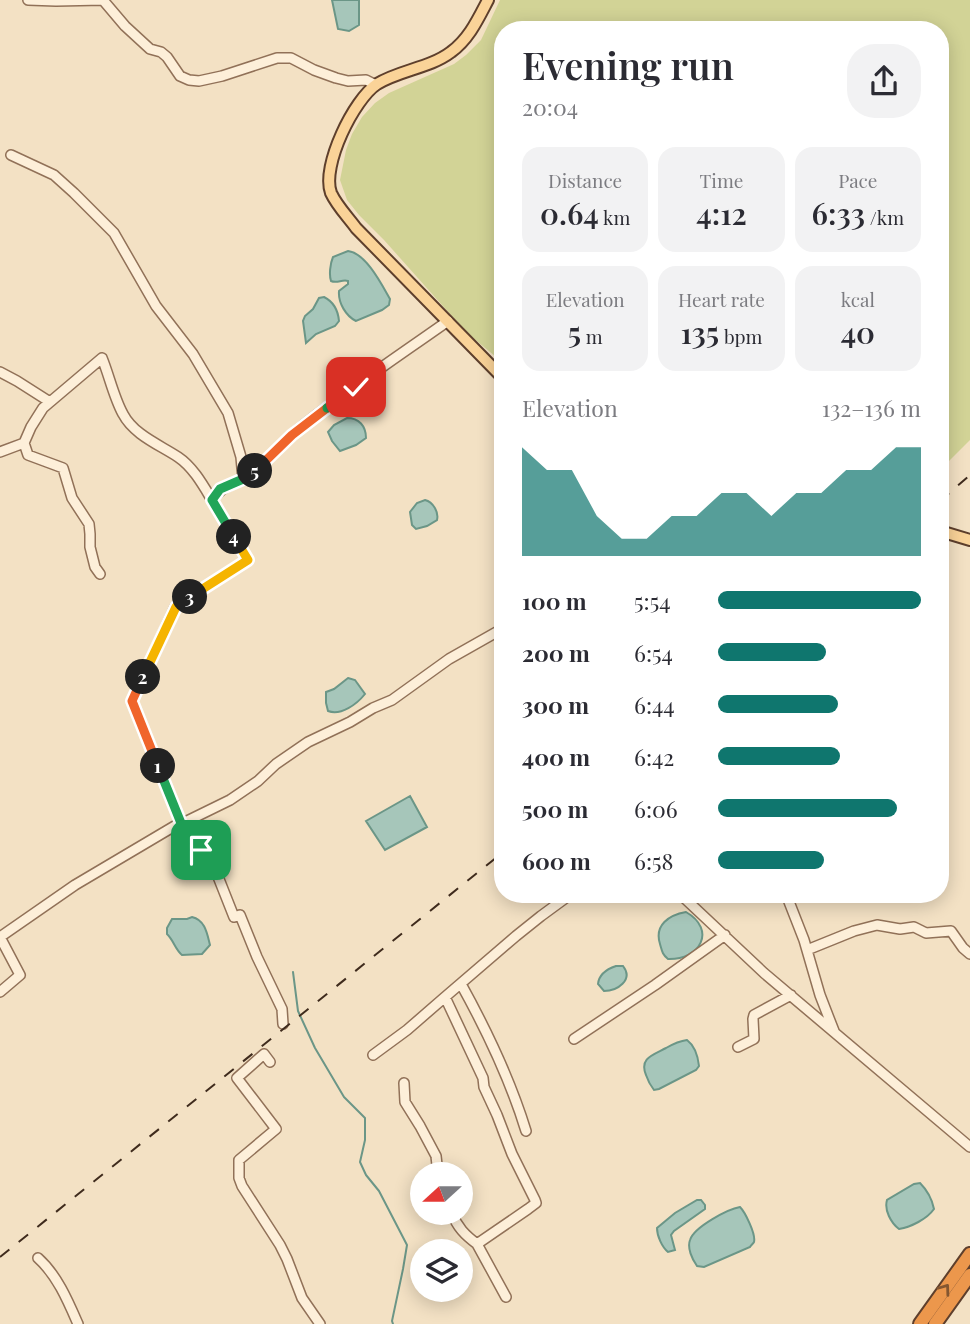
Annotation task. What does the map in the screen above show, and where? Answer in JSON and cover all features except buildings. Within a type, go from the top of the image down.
[{"type":"highway","points":[[920,1324],[970,1254]]},
{"type":"highway","points":[[935,1324],[970,1275]]},
{"type":"main road","points":[[488,0],[474,27],[450,54],[376,85],[362,100],[344,128],[335,150],[330,172],[330,191],[356,228],[494,369]]},
{"type":"main road","points":[[949,534],[970,540]]},
{"type":"street","points":[[28,0],[103,0],[125,26],[150,49],[167,57],[180,76],[189,80],[199,81],[222,76],[276,58],[291,58],[336,78],[348,81],[366,80],[376,85]]},
{"type":"street","points":[[11,155],[54,175],[114,233],[156,306],[193,354],[228,413],[241,457],[243,479]]},
{"type":"street","points":[[212,500],[220,489],[256,470],[292,435],[448,321]]},
{"type":"street","points":[[100,574],[90,547],[89,524],[72,498],[63,468],[28,455],[24,443],[43,408],[102,358],[123,416],[156,445],[181,458],[198,477],[248,560],[176,607],[132,701],[185,833],[215,869],[234,917],[240,915],[282,1009],[283,1024]]},
{"type":"street","points":[[0,372],[50,402]]},
{"type":"street","points":[[0,452],[24,443]]},
{"type":"street","points":[[0,992],[20,975],[1,937],[75,885],[178,824],[230,800],[308,742],[392,700],[449,659],[494,634]]},
{"type":"street","points":[[373,1055],[407,1030],[524,929],[559,903]]},
{"type":"street","points":[[690,903],[755,965],[970,1147]]},
{"type":"street","points":[[789,903],[836,1035]]},
{"type":"street","points":[[807,950],[877,925],[900,929],[914,927],[926,933],[951,931],[970,954]]},
{"type":"street","points":[[574,1039],[725,935]]},
{"type":"street","points":[[461,984],[497,1054],[526,1131]]},
{"type":"street","points":[[738,1047],[754,1039],[754,1015],[791,995]]},
{"type":"street","points":[[445,998],[483,1078],[484,1087],[498,1115],[512,1154],[536,1203],[477,1244]]},
{"type":"street","points":[[270,1062],[264,1054],[237,1078],[276,1129],[239,1160],[239,1178],[280,1245],[302,1298],[320,1324]]},
{"type":"street","points":[[404,1083],[405,1102],[436,1156],[437,1162]]},
{"type":"street","points":[[457,1225],[477,1244],[506,1297]]},
{"type":"street","points":[[38,1258],[55,1279],[78,1324]]},
{"type":"green space","points":[[500,0],[970,0],[970,440],[949,461],[949,21],[494,21],[494,355],[466,332],[359,215],[347,200],[340,180],[352,134],[375,103],[389,93],[454,64],[481,40]]},
{"type":"shaded area","points":[[332,0],[359,0],[359,25],[349,31],[338,29]]},
{"type":"shaded area","points":[[348,251],[367,263],[390,299],[389,305],[382,310],[356,321],[346,312],[340,300],[339,291],[348,281],[333,282],[330,276],[333,257]]},
{"type":"shaded area","points":[[324,297],[335,307],[339,321],[306,343],[303,321],[319,298]]},
{"type":"shaded area","points":[[347,418],[355,419],[361,424],[366,438],[340,451],[328,432]]},
{"type":"shaded area","points":[[425,500],[435,508],[437,520],[416,529],[412,525],[410,512],[417,503]]},
{"type":"shaded area","points":[[348,678],[355,680],[365,694],[343,710],[328,711],[326,692]]},
{"type":"shaded area","points":[[410,796],[427,827],[385,850],[366,821]]},
{"type":"shaded area","points":[[686,912],[701,927],[701,943],[689,955],[668,959],[662,951],[659,931],[669,918]]},
{"type":"shaded area","points":[[192,917],[203,924],[210,945],[202,954],[182,955],[167,934],[167,928],[172,919]]},
{"type":"shaded area","points":[[616,966],[623,966],[627,976],[619,987],[604,991],[598,984],[600,977]]},
{"type":"shaded area","points":[[687,1040],[696,1052],[699,1066],[696,1070],[654,1090],[644,1069],[646,1061],[671,1045]]},
{"type":"shaded area","points":[[920,1183],[929,1195],[934,1209],[918,1222],[899,1229],[889,1216],[887,1200]]},
{"type":"shaded area","points":[[697,1200],[701,1200],[705,1209],[674,1231],[671,1235],[675,1250],[668,1252],[660,1241],[657,1228]]},
{"type":"shaded area","points":[[740,1207],[752,1229],[754,1243],[704,1267],[697,1266],[689,1243],[693,1235],[712,1219]]},
{"type":"waterway","points":[[293,972],[298,1011],[315,1048],[344,1097],[365,1118],[365,1140],[360,1162],[366,1175],[379,1191],[407,1245],[393,1324]]},
{"type":"railway","points":[[949,493],[970,475]]},
{"type":"railway","points":[[0,1257],[494,859]]},
{"type":"route","points":[[201,850],[185,833],[132,701],[176,607],[248,560],[212,500],[220,489],[256,470],[292,435],[356,387]]}]
